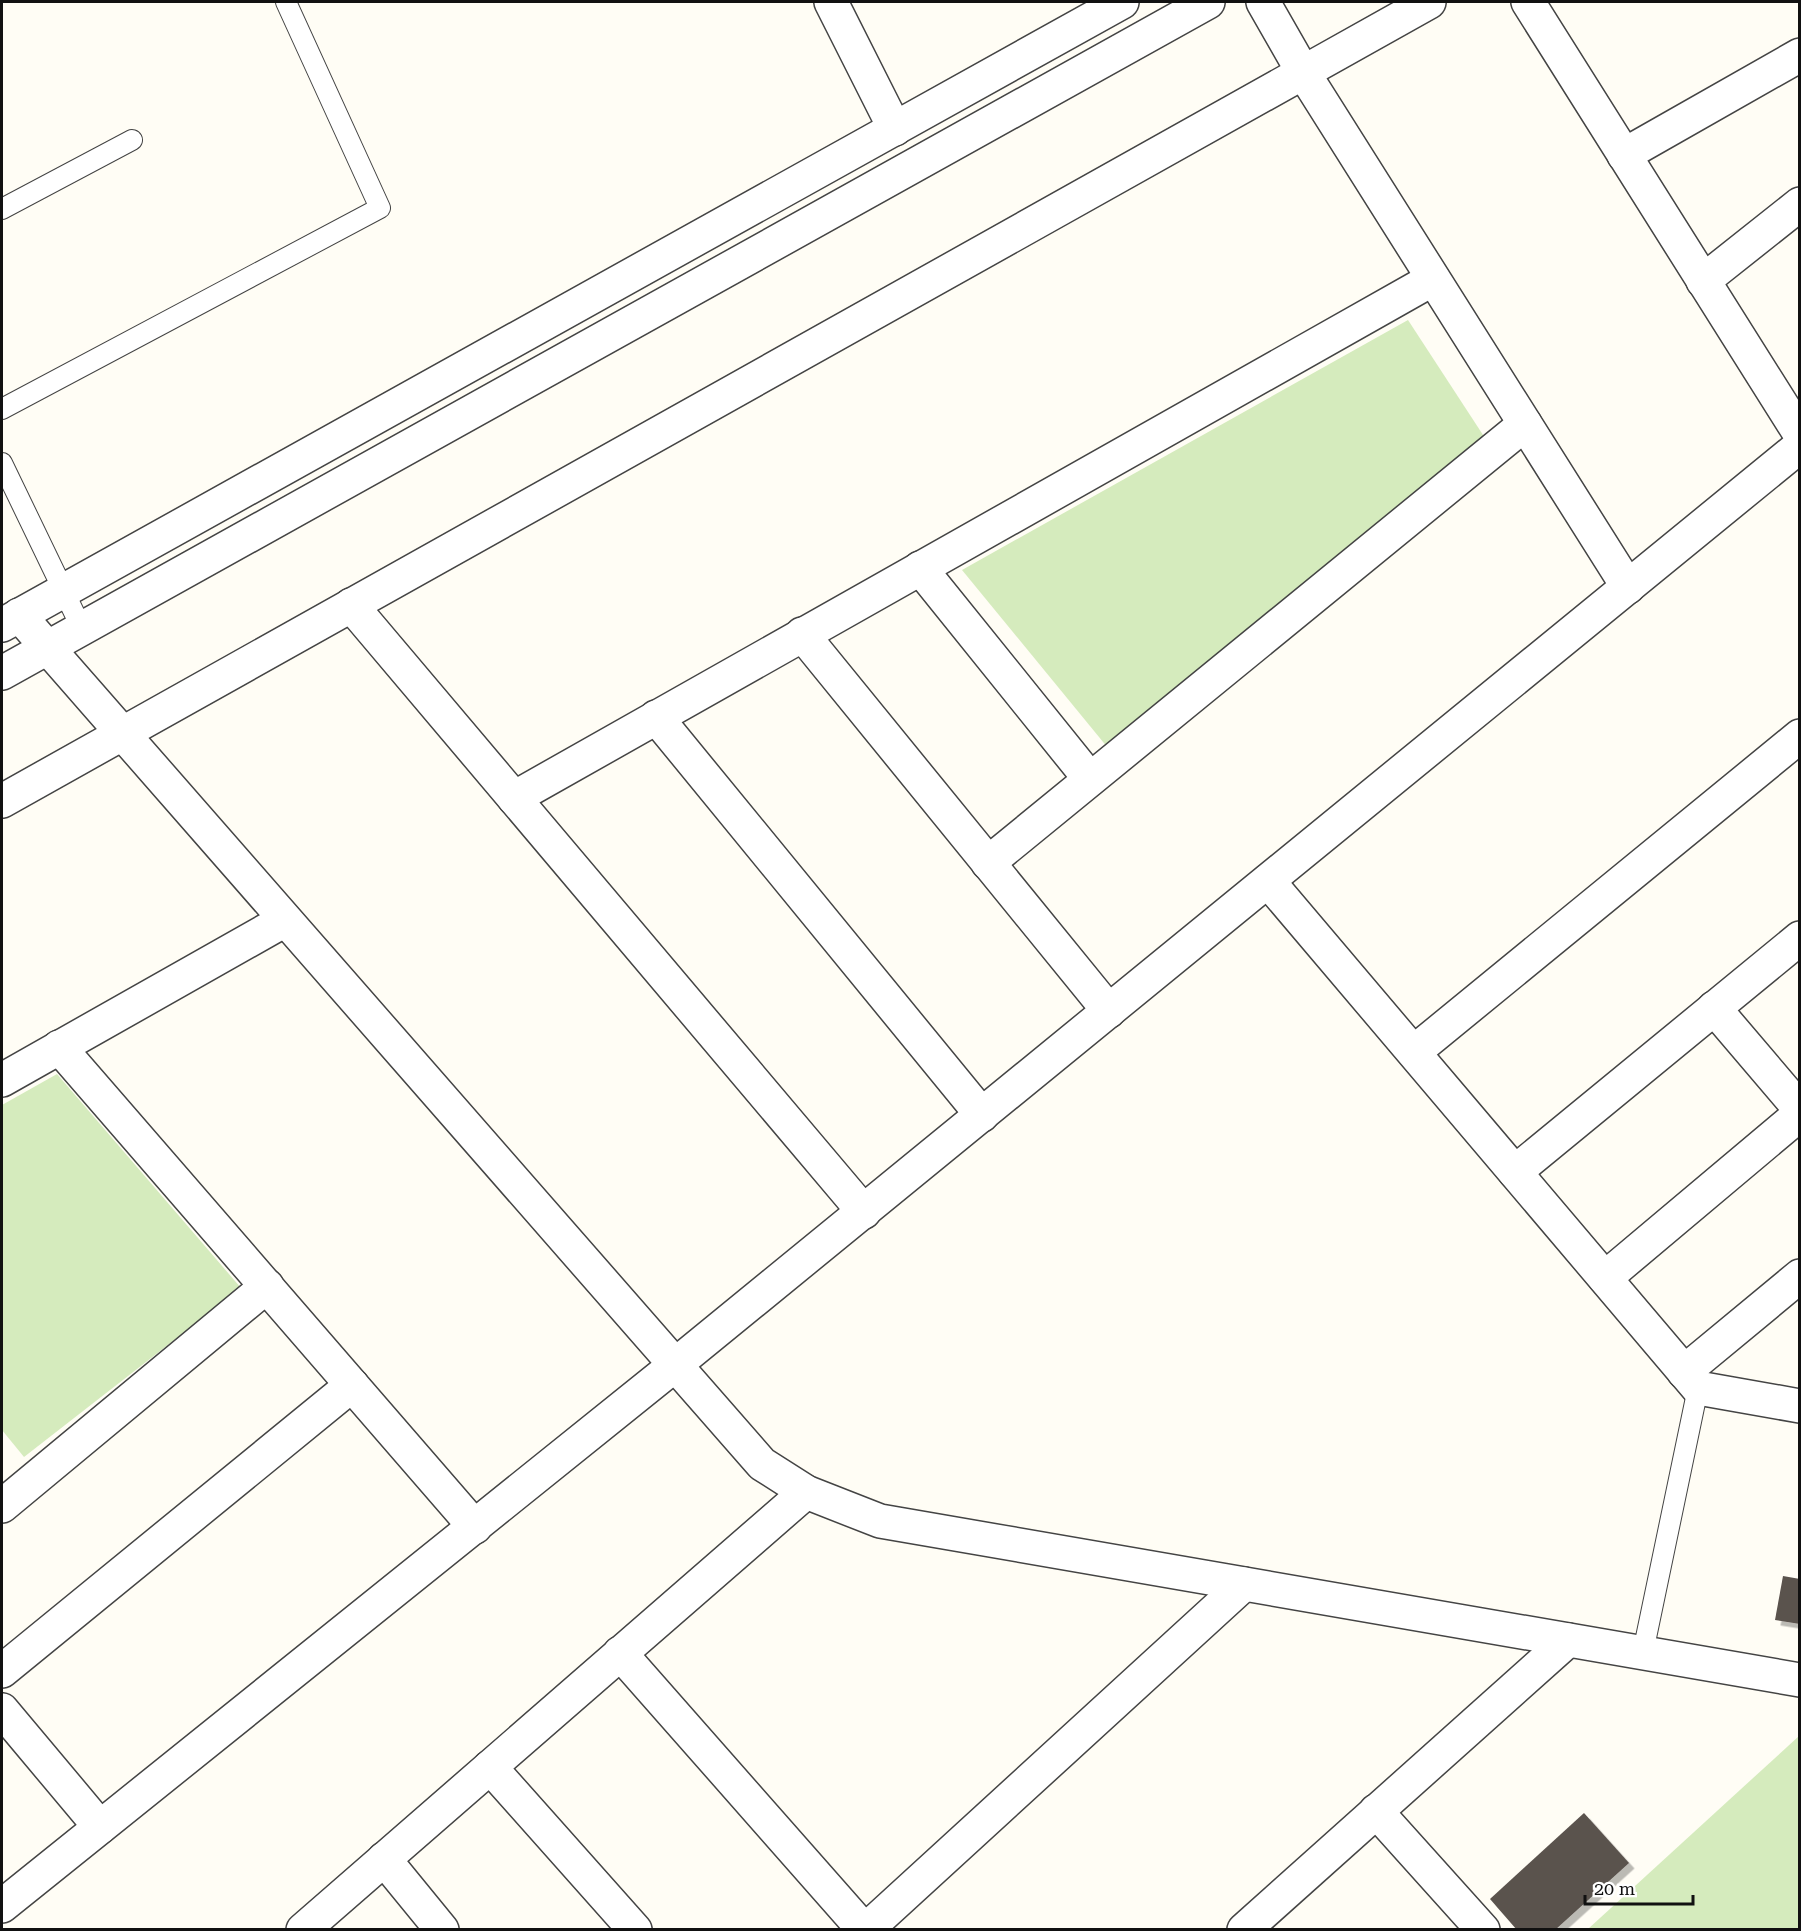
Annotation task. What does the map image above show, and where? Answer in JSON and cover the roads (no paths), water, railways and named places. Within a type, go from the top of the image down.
[{"type":"street","points":[[831,2],[895,129]]},
{"type":"street","points":[[1122,2],[10,620],[47,648],[762,1464],[806,1492],[880,1521],[1800,1680]]},
{"type":"street","points":[[2,673],[1208,2]]},
{"type":"street","points":[[1263,2],[1303,72],[1628,587]]},
{"type":"street","points":[[2,801],[1429,2]]},
{"type":"street","points":[[1528,2],[1800,434]]},
{"type":"street","points":[[1624,155],[1800,55]]},
{"type":"street","points":[[1704,281],[1800,204]]},
{"type":"street","points":[[514,798],[1433,279]]},
{"type":"street","points":[[988,862],[1525,424]]},
{"type":"street","points":[[2,1906],[864,1212],[1800,446]]},
{"type":"street","points":[[920,568],[1090,779]]},
{"type":"street","points":[[351,605],[864,1212]]},
{"type":"street","points":[[802,634],[1109,1011]]},
{"type":"street","points":[[656,717],[982,1115]]},
{"type":"street","points":[[1414,1052],[1800,736]]},
{"type":"street","points":[[1268,881],[1691,1380],[1800,1406]]},
{"type":"street","points":[[2,1080],[285,920]]},
{"type":"street","points":[[1515,1172],[1800,938]]},
{"type":"street","points":[[1714,1008],[1800,1109]]},
{"type":"street","points":[[59,1047],[475,1527]]},
{"type":"street","points":[[1605,1278],[1800,1114]]},
{"type":"street","points":[[1691,1380],[1800,1276]]},
{"type":"street","points":[[6,1491],[267,1286]]},
{"type":"street","points":[[2,1671],[352,1385]]},
{"type":"street","points":[[303,1929],[806,1492]]},
{"type":"street","points":[[621,1653],[865,1929],[1244,1584]]},
{"type":"street","points":[[1244,1929],[1568,1640]]},
{"type":"street","points":[[2,1710],[100,1827]]},
{"type":"street","points":[[490,1767],[634,1929]]},
{"type":"street","points":[[1376,1811],[1483,1929]]},
{"type":"street","points":[[384,1860],[442,1929]]},
{"type":"lane","points":[[2,409],[380,208],[286,2]]},
{"type":"lane","points":[[2,209],[132,140]]},
{"type":"lane","points":[[2,464],[82,629]]},
{"type":"lane","points":[[1643,1652],[1691,1380]]}]
